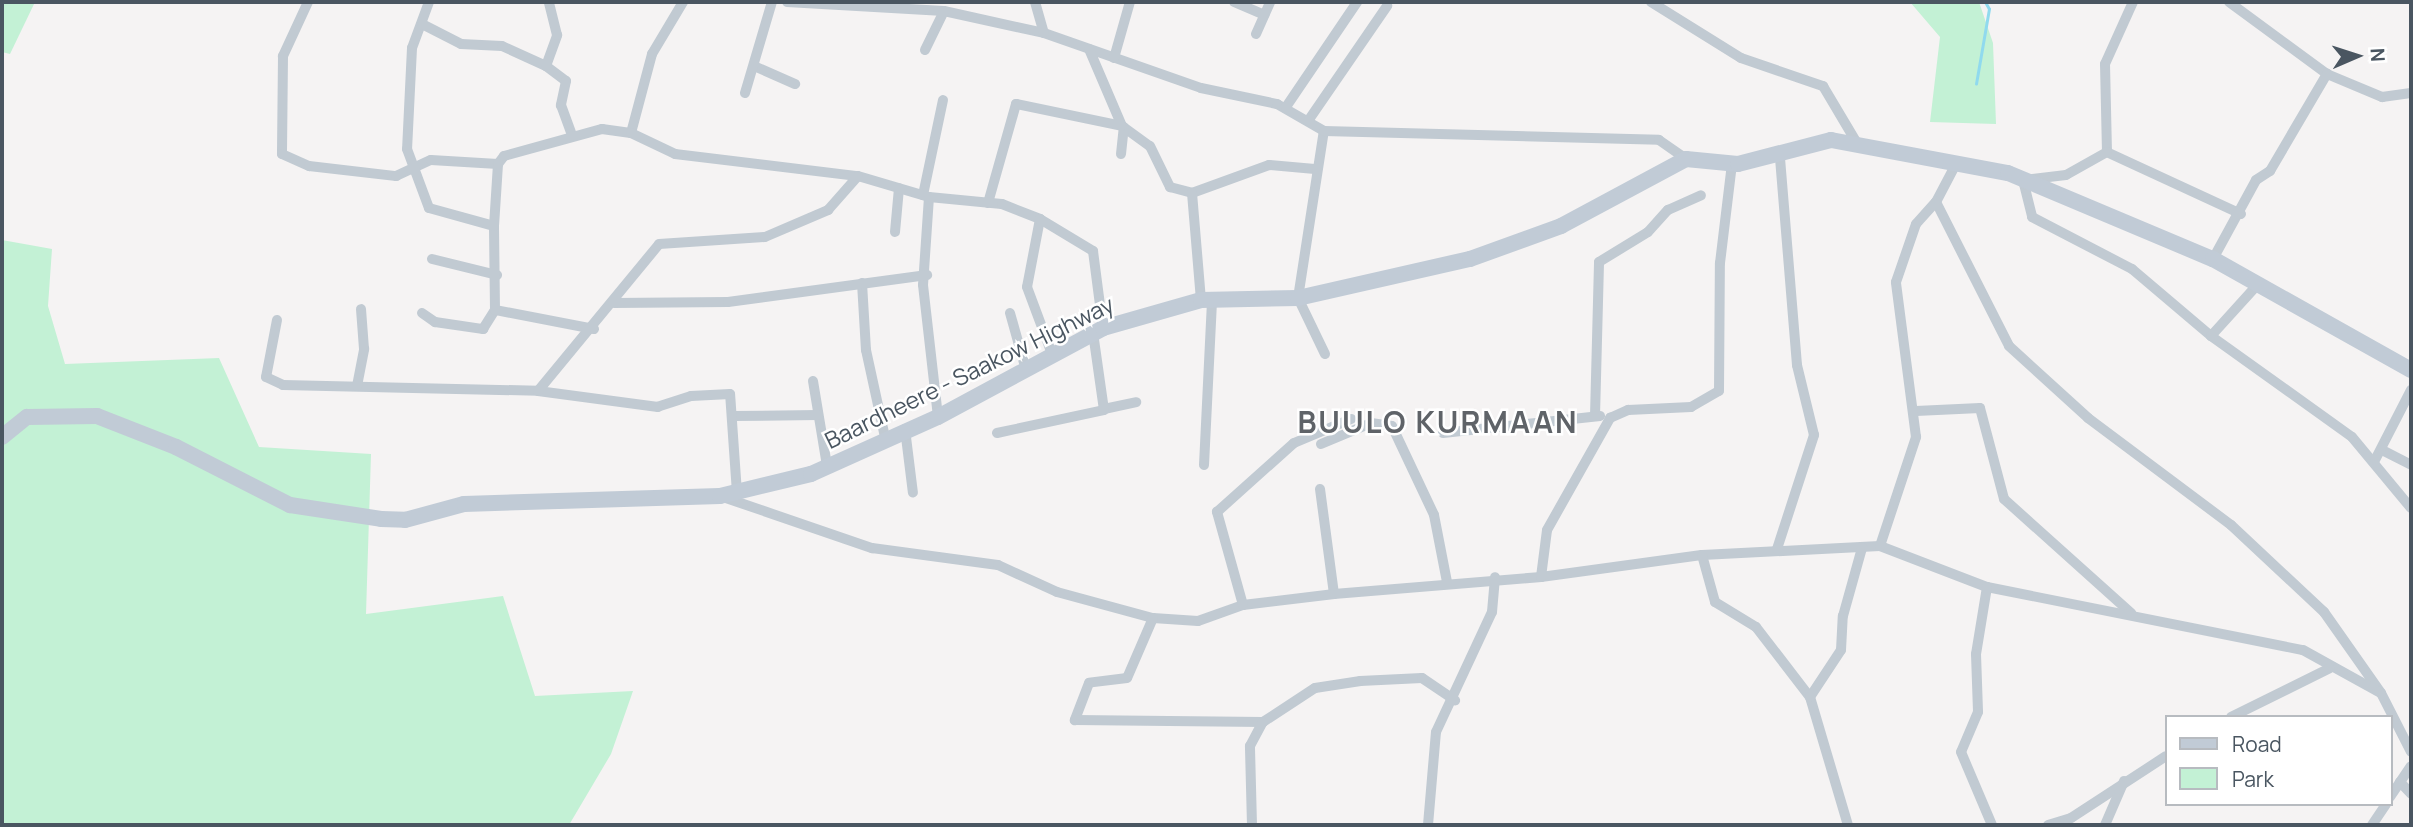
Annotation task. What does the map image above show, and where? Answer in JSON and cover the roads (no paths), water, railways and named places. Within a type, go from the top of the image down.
[{"type":"main road","points":[[1686,159],[1732,164],[1855,140],[1957,162],[2023,180],[2213,259],[2411,370]]},
{"type":"main road","name":"Baardheere - Saakow Highway","points":[[2,437],[27,418],[97,415],[176,447],[290,505],[380,519],[405,520],[464,504],[728,495],[827,467],[885,438],[938,417],[1098,330],[1207,300],[1298,298],[1529,241],[1686,159]]},
{"type":"street","points":[[308,2],[283,56],[282,154],[309,166],[386,175],[402,174],[414,163],[498,164],[513,152],[572,135],[631,133],[675,154],[858,176],[926,196],[988,203],[1040,219],[1093,251],[1104,409]]},
{"type":"street","points":[[429,2],[410,66],[407,134],[414,163],[429,208],[494,226]]},
{"type":"street","points":[[547,66],[557,35],[549,2]]},
{"type":"street","points":[[631,133],[652,54],[683,2]]},
{"type":"street","points":[[745,93],[772,2]]},
{"type":"street","points":[[787,2],[944,11],[1044,33],[1202,89],[1286,107],[1324,131],[1659,139],[1686,159]]},
{"type":"street","points":[[1035,2],[1044,33]]},
{"type":"street","points":[[1114,58],[1130,2]]},
{"type":"street","points":[[1234,2],[1264,15]]},
{"type":"street","points":[[1256,34],[1270,2]]},
{"type":"street","points":[[1286,107],[1357,2]]},
{"type":"street","points":[[1651,2],[1741,58],[1823,86],[1855,140]]},
{"type":"street","points":[[2108,152],[2105,64],[2133,2]]},
{"type":"street","points":[[2229,2],[2327,74],[2382,97],[2411,93]]},
{"type":"street","points":[[1308,121],[1387,6]]},
{"type":"street","points":[[925,50],[944,11]]},
{"type":"street","points":[[422,24],[461,44],[509,48],[547,66],[566,81],[561,105],[572,135]]},
{"type":"street","points":[[1089,49],[1123,126],[1121,154]]},
{"type":"street","points":[[754,66],[795,84]]},
{"type":"street","points":[[2213,259],[2241,214],[2256,180],[2270,171],[2327,74]]},
{"type":"street","points":[[938,417],[927,275],[926,196],[943,100]]},
{"type":"street","points":[[988,203],[1016,104],[1123,126],[1150,146],[1170,187],[1192,193],[1269,165],[1315,169]]},
{"type":"street","points":[[1324,131],[1315,169],[1298,298],[1325,354]]},
{"type":"street","points":[[2108,152],[2066,175],[2023,180],[2032,217],[2132,269],[2211,336],[2375,460],[2411,508]]},
{"type":"street","points":[[2108,152],[2241,214]]},
{"type":"street","points":[[1777,550],[1814,435],[1796,352],[1780,156]]},
{"type":"street","points":[[1880,546],[1916,437],[1916,411],[1896,282],[1916,224],[1936,202],[1957,162]]},
{"type":"street","points":[[422,313],[431,321],[482,329],[495,310],[497,275],[494,226],[498,164]]},
{"type":"street","points":[[1443,433],[1595,416],[1610,418],[1628,410],[1691,407],[1719,391],[1720,263],[1732,164]]},
{"type":"street","points":[[538,391],[594,329],[659,244],[765,237],[828,210],[858,176]]},
{"type":"street","points":[[895,232],[899,188]]},
{"type":"street","points":[[1192,193],[1207,300],[1204,466]]},
{"type":"street","points":[[1595,416],[1599,262],[1648,232],[1668,210],[1701,195]]},
{"type":"street","points":[[1936,202],[2009,346],[2088,418],[2268,559],[2324,612],[2381,693],[2411,752]]},
{"type":"street","points":[[1040,219],[1027,287],[1052,354]]},
{"type":"street","points":[[432,259],[497,275]]},
{"type":"street","points":[[614,303],[728,302],[927,275]]},
{"type":"street","points":[[862,283],[866,350],[885,438]]},
{"type":"street","points":[[2211,336],[2259,283]]},
{"type":"street","points":[[357,386],[364,349],[360,309]]},
{"type":"street","points":[[495,310],[594,329]]},
{"type":"street","points":[[1010,313],[1026,370]]},
{"type":"street","points":[[277,320],[270,382],[538,391],[658,407],[727,393],[734,397],[728,495],[872,548],[998,565],[1057,592],[1153,618],[1198,621],[1243,605],[1495,577],[1541,577],[1702,555],[1880,546],[1987,587],[2131,613],[2303,650],[2381,693]]},
{"type":"street","points":[[813,381],[827,467]]},
{"type":"street","points":[[2375,460],[2384,451],[2411,390]]},
{"type":"street","points":[[998,433],[1136,402]]},
{"type":"street","points":[[1916,411],[1980,408],[2004,499],[2131,613]]},
{"type":"street","points":[[734,416],[818,415]]},
{"type":"street","points":[[1541,577],[1547,530],[1610,418]]},
{"type":"street","points":[[1243,605],[1217,512],[1294,443],[1351,419]]},
{"type":"street","points":[[1321,444],[1371,423],[1392,426],[1434,515],[1447,582]]},
{"type":"street","points":[[905,429],[913,494]]},
{"type":"street","points":[[2384,451],[2411,465]]},
{"type":"street","points":[[1320,489],[1334,594]]},
{"type":"street","points":[[1810,697],[1841,650],[1843,615],[1862,548]]},
{"type":"street","points":[[1702,555],[1715,602],[1756,628],[1810,697],[1848,825]]},
{"type":"street","points":[[1428,825],[1436,732],[1455,699],[1492,612],[1495,577]]},
{"type":"street","points":[[1987,587],[1976,653],[1978,712],[1961,752],[1992,825]]},
{"type":"street","points":[[1153,618],[1128,678],[1089,683],[1075,720],[1263,722]]},
{"type":"street","points":[[2235,715],[2330,667]]},
{"type":"street","points":[[1252,825],[1251,746],[1263,722],[1315,688],[1360,681],[1422,678],[1455,699]]},
{"type":"street","points":[[2049,825],[2071,818],[2164,757]]},
{"type":"street","points":[[2392,795],[2406,782],[2411,766]]},
{"type":"street","points":[[2105,825],[2124,781]]},
{"type":"street","points":[[2406,782],[2411,794]]},
{"type":"street","points":[[2372,825],[2385,806]]},
{"type":"waterway","points":[[1976,84],[1989,9],[1985,2]]},
{"type":"district","name":"BUULO KURMAAN","points":[[1438,422]]}]
